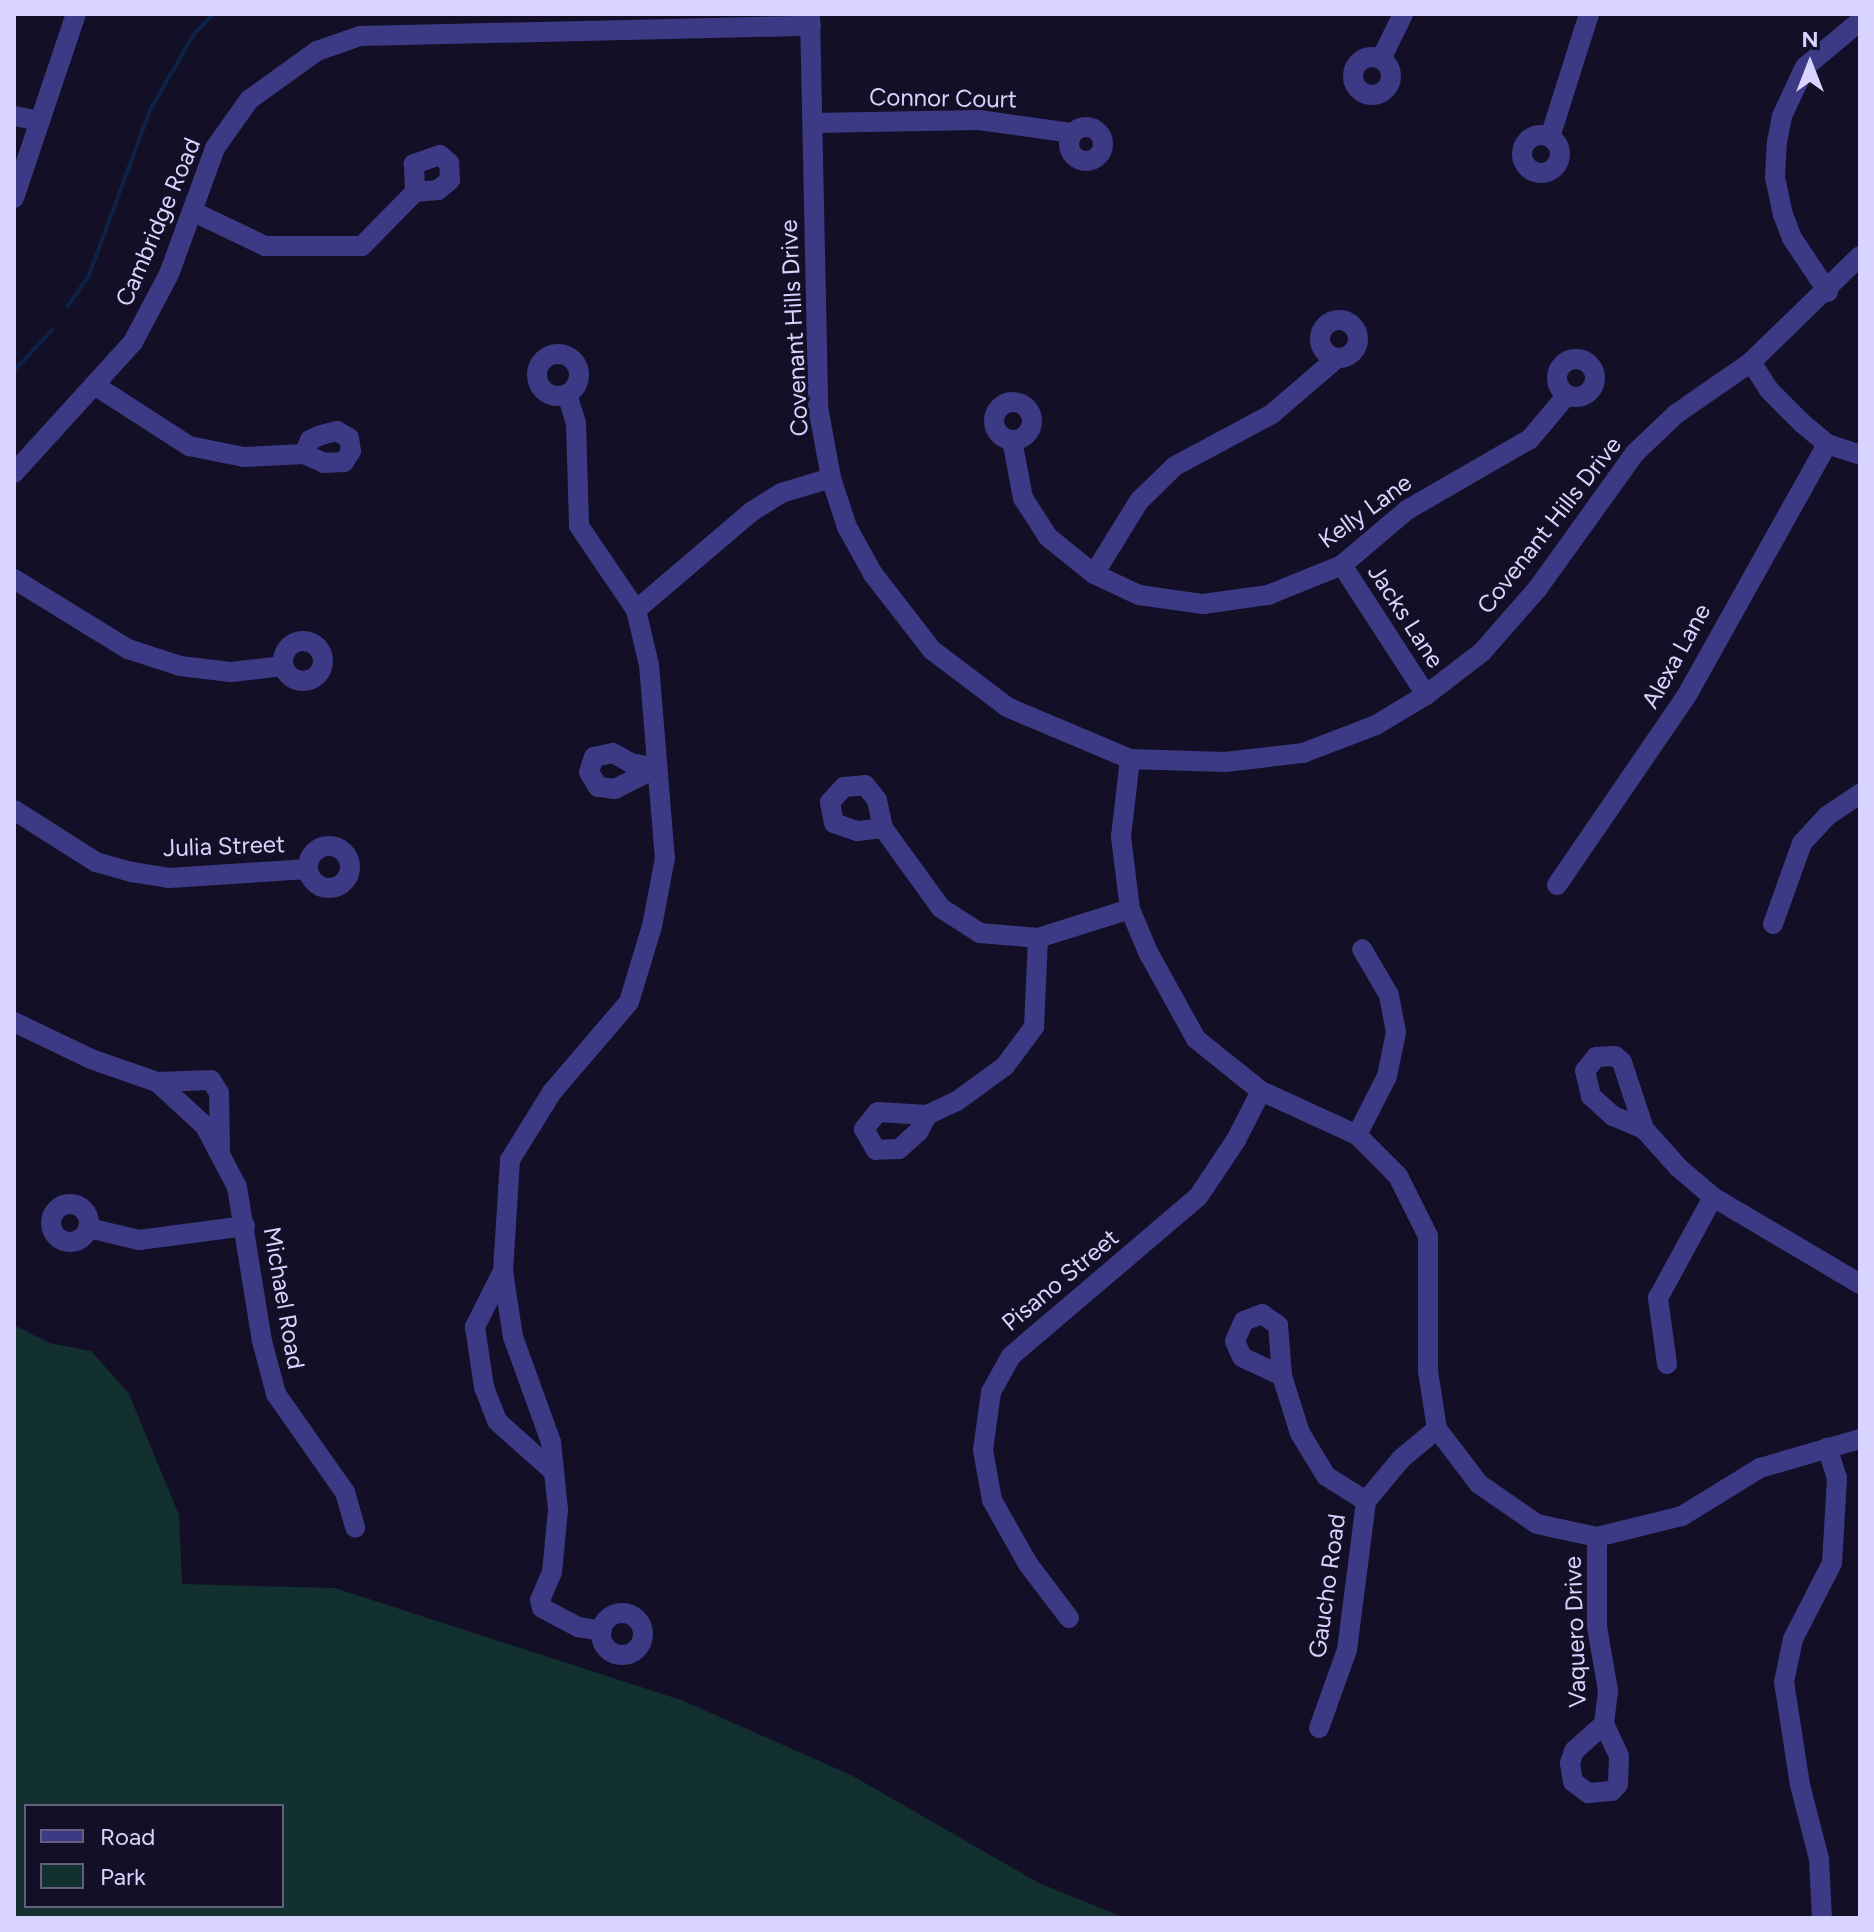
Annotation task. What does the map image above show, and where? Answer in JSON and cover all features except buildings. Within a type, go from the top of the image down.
[{"type":"street","points":[[14,198],[76,14]]},
{"type":"street","points":[[1381,59],[1403,14]]},
{"type":"street","points":[[1550,137],[1589,14]]},
{"type":"street","name":"Covenant Hills Drive","points":[[811,20],[818,407],[831,478],[847,527],[873,574],[932,650],[1007,707],[1130,759],[1225,762],[1303,753],[1376,725],[1426,695],[1482,652],[1538,588],[1635,453],[1676,414],[1751,362],[1828,292],[1860,256]]},
{"type":"street","name":"Cambridge Road","points":[[14,473],[133,342],[194,212],[215,148],[249,100],[290,66],[360,36],[811,20]]},
{"type":"street","points":[[1828,292],[1792,238],[1783,215],[1775,177],[1777,142],[1787,103],[1805,67],[1860,21]]},
{"type":"street","points":[[14,116],[39,121]]},
{"type":"street","name":"Connor Court","points":[[813,123],[979,120],[1072,133]]},
{"type":"street","points":[[194,212],[265,246],[362,246],[415,192]]},
{"type":"street","points":[[1094,574],[1139,501],[1175,466],[1272,414],[1337,358]]},
{"type":"street","points":[[1751,362],[1780,402],[1827,444],[1860,455]]},
{"type":"street","points":[[96,386],[189,446],[244,457],[304,454]]},
{"type":"street","points":[[567,394],[576,423],[579,526],[636,610],[649,665],[665,858],[648,941],[629,1002],[552,1092],[510,1160],[503,1271],[513,1337],[551,1442],[557,1525],[552,1572],[540,1600],[542,1611],[602,1631]]},
{"type":"street","name":"Kelly Lane","points":[[1012,440],[1023,498],[1048,537],[1094,574],[1139,595],[1203,604],[1268,595],[1342,565],[1407,510],[1530,439],[1567,395]]},
{"type":"street","name":"Alexa Lane","points":[[1557,885],[1687,695],[1827,444]]},
{"type":"street","points":[[636,610],[751,512],[781,493],[831,478]]},
{"type":"street","name":"Jacks Lane","points":[[1342,565],[1426,695]]},
{"type":"street","points":[[14,579],[128,649],[180,666],[231,672],[283,666]]},
{"type":"street","points":[[1130,759],[1121,837],[1130,909],[1196,1039],[1261,1091],[1357,1135],[1398,1176],[1428,1236],[1428,1371],[1437,1429],[1479,1484],[1537,1524],[1597,1537],[1682,1516],[1760,1468],[1860,1439]]},
{"type":"street","points":[[1773,924],[1802,843],[1827,816],[1860,794]]},
{"type":"street","name":"Julia Street","points":[[14,810],[96,862],[132,872],[169,878],[308,869]]},
{"type":"street","points":[[883,828],[941,908],[980,933],[1038,938],[1130,909]]},
{"type":"street","points":[[927,1115],[957,1101],[1005,1066],[1034,1027],[1038,938]]},
{"type":"street","points":[[1357,1135],[1387,1076],[1396,1032],[1389,995],[1362,949]]},
{"type":"street","name":"Michael Road","points":[[14,1022],[91,1059],[157,1082],[211,1080],[219,1093],[220,1153]]},
{"type":"street","name":"Michael Road","points":[[157,1082],[205,1126],[237,1187],[262,1341],[276,1394],[345,1492],[355,1528]]},
{"type":"street","name":"Pisano Street","points":[[1069,1618],[1028,1564],[992,1500],[983,1450],[991,1392],[1011,1356],[1198,1197],[1261,1091]]},
{"type":"street","points":[[1644,1129],[1713,1197],[1856,1270]]},
{"type":"street","points":[[1667,1364],[1658,1298],[1713,1197]]},
{"type":"street","points":[[89,1228],[139,1240],[245,1226]]},
{"type":"street","points":[[503,1271],[475,1327],[484,1387],[497,1421],[554,1472]]},
{"type":"street","points":[[1282,1376],[1300,1433],[1326,1476],[1366,1501]]},
{"type":"street","name":"Gaucho Road","points":[[1319,1728],[1347,1650],[1366,1501],[1402,1458],[1437,1429]]},
{"type":"street","points":[[1822,1918],[1819,1859],[1800,1785],[1784,1682],[1793,1639],[1832,1563],[1837,1478],[1827,1448]]},
{"type":"street","name":"Vaquero Drive","points":[[1597,1537],[1597,1627],[1608,1691],[1604,1724]]},
{"type":"green space","points":[[14,1325],[49,1343],[91,1351],[129,1394],[179,1515],[182,1584],[335,1588],[681,1700],[851,1775],[1039,1883],[1125,1918],[14,1918]]},
{"type":"waterway","points":[[68,306],[89,275],[150,110],[194,34],[213,14]]},
{"type":"waterway","points":[[14,371],[52,330]]}]
